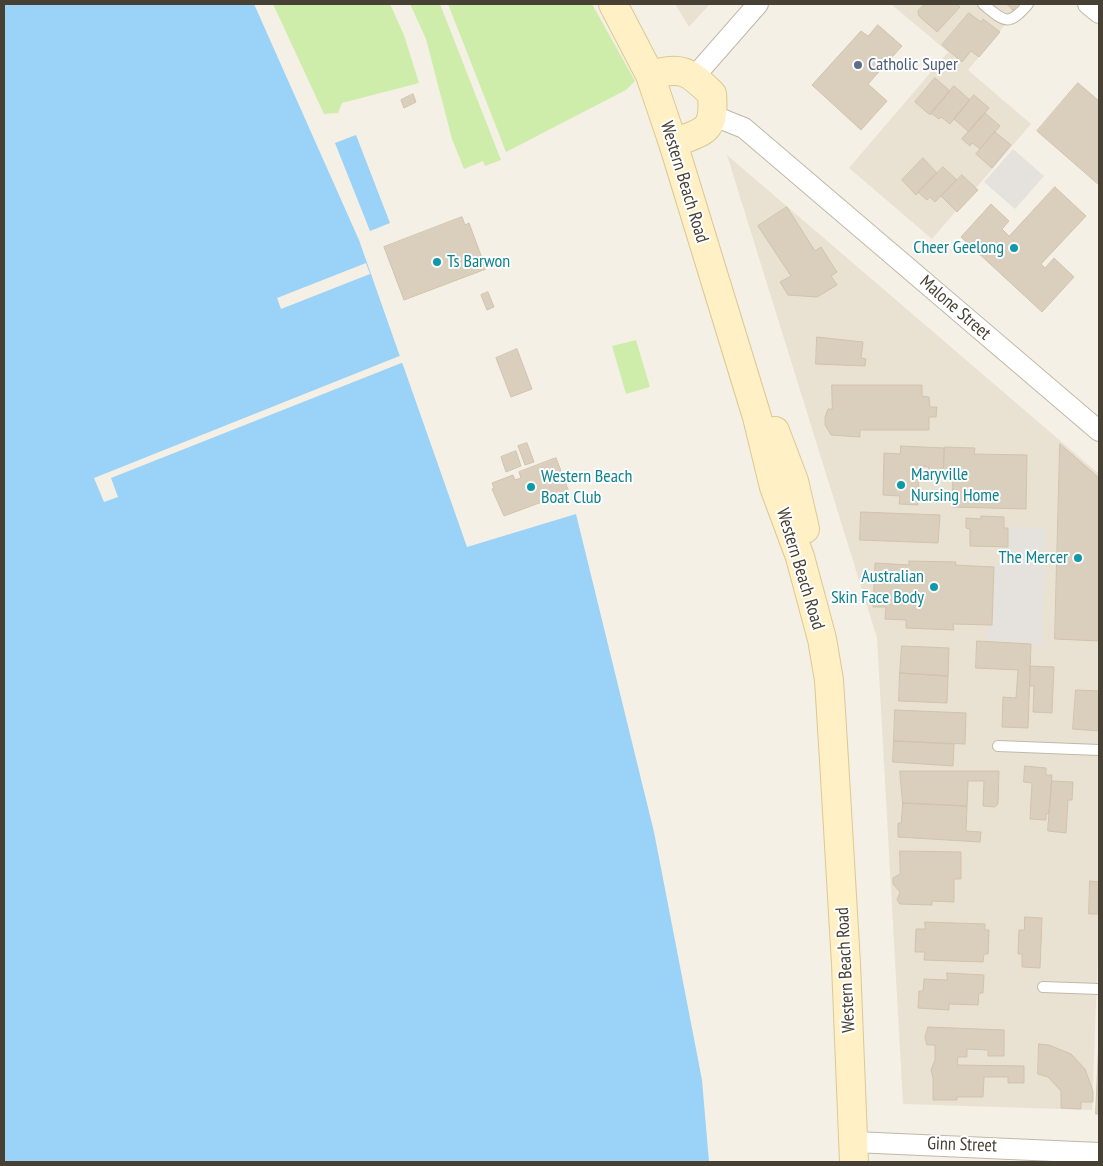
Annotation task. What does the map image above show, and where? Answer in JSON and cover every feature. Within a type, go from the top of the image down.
[{"type":"street","name":"Western Beach Road","points":[[613,4],[656,73]]},
{"type":"street","name":"Western Beach Road","points":[[632,4],[653,46],[656,73],[769,413],[794,480],[837,642],[843,680],[864,1152]]},
{"type":"street","points":[[694,77],[758,4]]},
{"type":"street","points":[[1088,4],[1099,13]]},
{"type":"street","points":[[656,73],[676,69],[694,77],[712,94],[714,116],[702,132],[679,141]]},
{"type":"street","name":"Malone Street","points":[[714,116],[744,128],[1099,431]]},
{"type":"street","name":"Ginn Street","points":[[864,1152],[1099,1153]]},
{"type":"lane","points":[[983,4],[1001,19],[1010,21],[1016,18],[1028,4]]},
{"type":"lane","points":[[998,746],[1099,750]]},
{"type":"lane","points":[[1043,987],[1099,989]]},
{"type":"shaded area","points":[[675,4],[710,4],[689,27]]},
{"type":"shaded area","points":[[891,4],[1019,4],[1001,30],[968,70],[1031,124],[932,239],[849,168],[948,52]]},
{"type":"shaded area","points":[[1013,149],[1044,176],[1015,209],[984,182]]},
{"type":"shaded area","points":[[727,155],[1099,474],[1099,923],[1092,1110],[903,1104],[877,638]]},
{"type":"shaded area","points":[[1006,527],[1045,528],[1042,645],[987,644],[989,565],[1005,565]]},
{"type":"green space","points":[[273,4],[390,4],[404,35],[419,83],[342,103],[338,113],[324,114]]},
{"type":"green space","points":[[410,4],[440,4],[501,160],[485,166],[483,161],[464,169],[452,139],[426,39]]},
{"type":"green space","points":[[448,4],[592,4],[635,81],[626,90],[506,152]]},
{"type":"green space","points":[[636,340],[650,387],[626,394],[612,346]]},
{"type":"water","points":[[4,4],[254,4],[359,240],[467,547],[576,514],[654,832],[702,1080],[709,1162],[4,1162]]},
{"type":"water","points":[[356,135],[390,223],[370,231],[335,143]]},
{"type":"pier","points":[[366,263],[370,274],[281,309],[277,298]]},
{"type":"pier","points":[[402,355],[404,362],[111,478],[118,497],[104,502],[94,478]]},
{"type":"building","points":[[925,4],[957,4],[960,7],[937,32],[919,16],[918,11]]},
{"type":"building","points":[[1007,4],[1018,4],[1013,10]]},
{"type":"building","points":[[969,13],[981,22],[983,19],[1000,32],[979,57],[971,51],[962,62],[942,45]]},
{"type":"building","name":"Catholic Super","points":[[878,25],[902,46],[868,84],[887,101],[861,130],[812,85],[861,31],[868,36]]},
{"type":"building","points":[[935,78],[950,91],[930,115],[915,102]]},
{"type":"building","points":[[1078,83],[1099,101],[1099,185],[1037,131]]},
{"type":"building","points":[[954,86],[970,100],[950,124],[941,117],[939,119],[931,113]]},
{"type":"building","points":[[413,94],[416,102],[404,108],[401,100]]},
{"type":"building","points":[[974,95],[989,108],[969,132],[954,119]]},
{"type":"building","points":[[985,113],[1000,126],[980,149],[972,143],[970,146],[962,139]]},
{"type":"building","points":[[995,132],[1011,145],[992,168],[976,154]]},
{"type":"building","points":[[923,158],[937,173],[916,195],[902,180]]},
{"type":"building","points":[[943,167],[957,180],[935,202],[930,197],[927,200],[918,192]]},
{"type":"building","points":[[962,175],[978,190],[957,212],[941,196]]},
{"type":"building","name":"Cheer Geelong","points":[[1055,187],[1086,216],[1041,264],[1045,268],[1054,258],[1074,277],[1042,312],[961,237],[991,204],[1009,221],[1002,229],[1009,236]]},
{"type":"building","points":[[787,207],[815,251],[821,247],[837,272],[831,276],[837,285],[817,297],[788,295],[780,282],[791,276],[758,226]]},
{"type":"building","name":"Ts Barwon","points":[[462,217],[465,225],[469,223],[486,269],[404,300],[384,247]]},
{"type":"building","points":[[488,292],[494,307],[487,310],[481,295]]},
{"type":"building","points":[[817,337],[863,342],[861,358],[866,359],[865,366],[816,364]]},
{"type":"building","points":[[517,349],[532,389],[511,397],[496,358]]},
{"type":"building","points":[[832,385],[922,385],[922,396],[929,397],[930,407],[937,407],[936,417],[929,417],[929,430],[860,430],[860,437],[831,435],[825,425],[825,417],[828,409],[832,409]]},
{"type":"building","points":[[527,443],[534,462],[525,465],[518,446]]},
{"type":"building","name":"The Mercer","points":[[1060,444],[1099,478],[1099,641],[1055,639]]},
{"type":"building","name":"Maryville Nursing Home","points":[[901,446],[944,448],[943,475],[928,475],[929,467],[919,466],[918,505],[899,504],[900,496],[883,495],[884,453],[900,454]]},
{"type":"building","points":[[945,447],[975,448],[974,454],[1027,455],[1026,509],[952,507],[953,475],[944,475]]},
{"type":"building","points":[[516,451],[521,466],[506,472],[501,457]]},
{"type":"building","name":"Western Beach Boat Club","points":[[556,458],[569,492],[504,516],[492,489],[494,488],[492,483],[513,475],[515,480],[521,478],[519,472]]},
{"type":"building","points":[[861,512],[940,515],[938,543],[860,540]]},
{"type":"building","points":[[981,516],[1004,517],[1004,528],[1008,528],[1008,547],[970,546],[970,529],[966,528],[966,518],[981,519]]},
{"type":"building","name":"Australian Skin Face Body","points":[[909,561],[956,562],[955,565],[994,567],[992,625],[953,624],[954,630],[906,628],[906,620],[885,619],[886,607],[873,607],[875,563],[909,565]]},
{"type":"building","points":[[977,641],[1031,644],[1028,728],[1002,727],[1003,697],[1016,698],[1018,670],[976,668]]},
{"type":"building","points":[[902,646],[949,648],[948,676],[900,673]]},
{"type":"building","points":[[1030,666],[1054,667],[1052,713],[1033,712],[1034,686],[1030,686]]},
{"type":"building","points":[[900,673],[948,676],[947,703],[899,701]]},
{"type":"building","points":[[1076,690],[1099,691],[1099,731],[1073,729]]},
{"type":"building","points":[[895,710],[966,713],[965,744],[894,741]]},
{"type":"building","points":[[894,741],[954,744],[953,766],[893,762]]},
{"type":"building","points":[[1025,766],[1046,768],[1046,775],[1052,775],[1049,814],[1046,814],[1046,820],[1030,819],[1032,783],[1024,782]]},
{"type":"building","points":[[900,771],[999,771],[998,804],[995,807],[983,806],[984,781],[968,781],[967,806],[903,803]]},
{"type":"building","points":[[1052,781],[1073,782],[1072,800],[1068,800],[1066,833],[1048,831]]},
{"type":"building","points":[[903,803],[967,806],[966,831],[981,832],[980,842],[898,837],[898,823],[901,823]]},
{"type":"building","points":[[900,851],[961,852],[961,879],[954,879],[954,902],[932,901],[932,905],[900,904],[897,900],[900,892],[893,884],[893,878],[900,874]]},
{"type":"building","points":[[1090,881],[1099,882],[1099,914],[1089,914]]},
{"type":"building","points":[[1025,917],[1042,918],[1040,968],[1022,967],[1022,954],[1018,954],[1019,930],[1024,930]]},
{"type":"building","points":[[925,922],[985,924],[985,930],[989,930],[988,954],[984,954],[983,962],[924,960],[925,952],[915,952],[916,929],[925,929]]},
{"type":"building","points":[[947,973],[984,975],[983,993],[979,993],[978,1005],[949,1004],[949,1010],[918,1008],[919,991],[923,991],[924,979],[947,980]]},
{"type":"building","points":[[928,1027],[1004,1030],[1004,1056],[988,1056],[988,1050],[967,1049],[967,1057],[958,1057],[957,1065],[1024,1066],[1024,1083],[1008,1083],[1008,1077],[984,1077],[983,1097],[957,1097],[957,1100],[933,1100],[931,1070],[935,1060],[935,1045],[927,1045],[925,1038]]},
{"type":"building","points":[[1099,1039],[1099,1114],[1096,1114]]},
{"type":"building","points":[[1039,1044],[1049,1045],[1071,1054],[1085,1069],[1093,1091],[1093,1102],[1081,1102],[1081,1109],[1061,1108],[1061,1091],[1048,1077],[1038,1074]]},
{"type":"place","name":"Catholic Super","points":[[858,65]]},
{"type":"place","name":"Cheer Geelong","points":[[1014,248]]},
{"type":"place","name":"Ts Barwon","points":[[437,262]]},
{"type":"place","name":"Maryville Nursing Home","points":[[901,485]]},
{"type":"place","name":"Western Beach Boat Club","points":[[531,487]]},
{"type":"place","name":"The Mercer","points":[[1078,558]]},
{"type":"place","name":"Australian Skin Face Body","points":[[934,587]]}]
